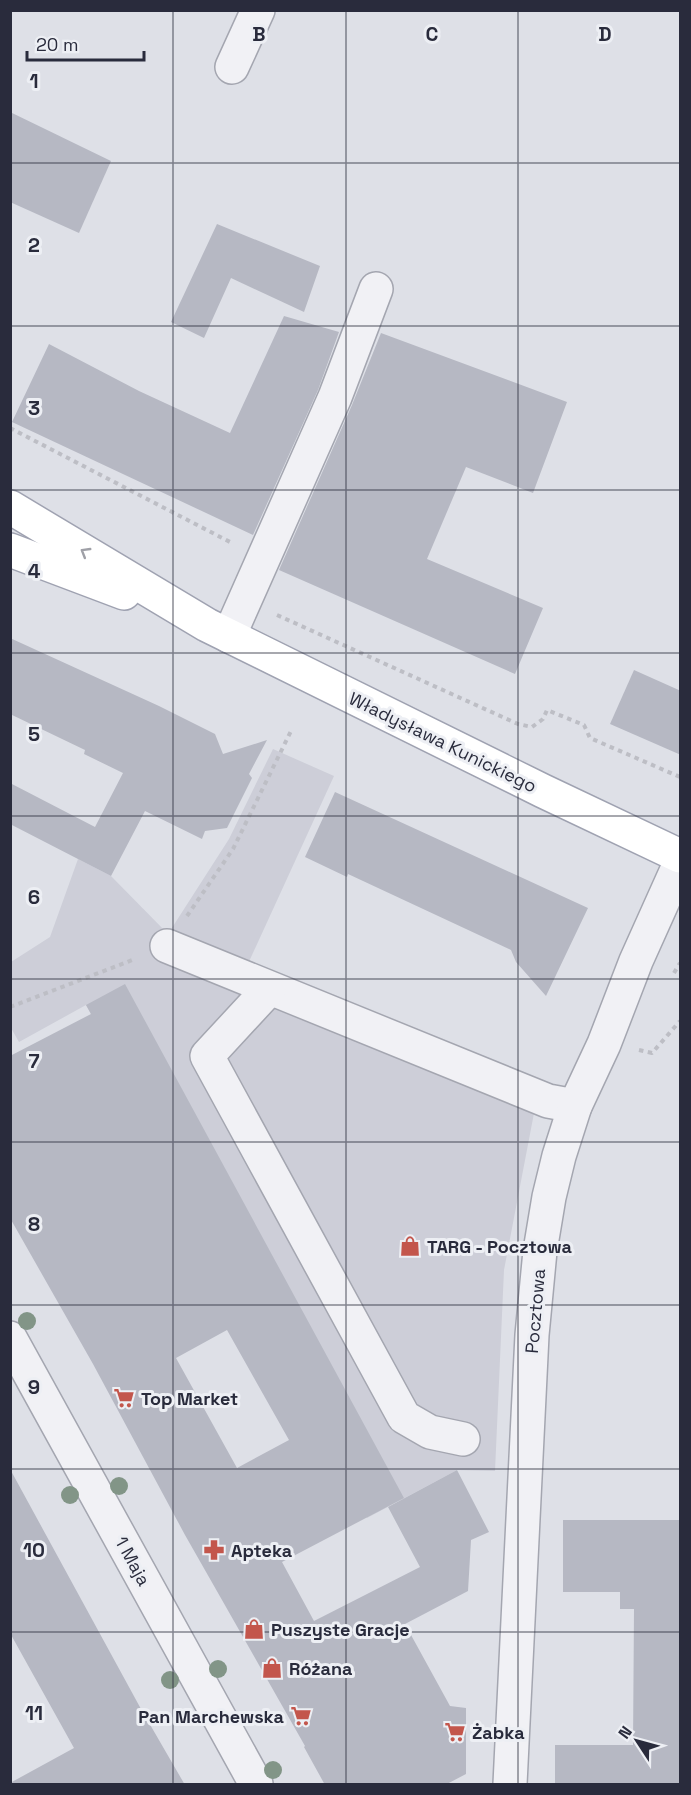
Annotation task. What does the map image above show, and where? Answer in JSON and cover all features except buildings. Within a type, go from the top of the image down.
[{"type":"main road","name":"Władysława Kunickiego","points":[[10,507],[218,631],[532,786],[681,856]]},
{"type":"main road","name":"Władysława Kunickiego","points":[[10,550],[218,631]]},
{"type":"street","points":[[232,67],[258,10]]},
{"type":"street","points":[[218,631],[255,577],[335,396],[376,289]]},
{"type":"street","name":"Pocztowa","points":[[510,1785],[532,1335],[540,1251],[549,1197],[575,1106],[604,1044],[636,961],[681,863]]},
{"type":"street","points":[[167,946],[548,1101],[575,1106]]},
{"type":"street","points":[[269,989],[207,1056],[404,1417],[430,1432],[463,1439]]},
{"type":"street","name":"1 Maja","points":[[10,1338],[256,1785]]},
{"type":"path","points":[[10,428],[238,546],[274,613],[518,724],[532,727],[543,719],[547,710],[584,725],[590,738],[681,777]]},
{"type":"path","points":[[10,1007],[167,946],[233,849],[291,731]]},
{"type":"path","points":[[672,976],[681,963]]},
{"type":"path","points":[[635,1049],[652,1053],[681,1021]]},
{"type":"shaded area","points":[[273,749],[334,776],[247,966],[539,1087],[504,1270],[495,1471],[457,1470],[367,1518],[86,1005],[19,1042],[11,1028],[11,962],[50,937],[78,859],[111,876],[168,934],[229,839]]},
{"type":"place","name":"TARG - Pocztowa","points":[[410,1246]]},
{"type":"place","name":"Top Market","points":[[124,1398]]},
{"type":"place","name":"Apteka","points":[[214,1550]]},
{"type":"place","name":"Puszyste Gracje","points":[[254,1629]]},
{"type":"place","name":"Różana","points":[[272,1668]]},
{"type":"place","name":"Pan Marchewska","points":[[301,1716]]},
{"type":"place","name":"Żabka","points":[[455,1732]]}]
